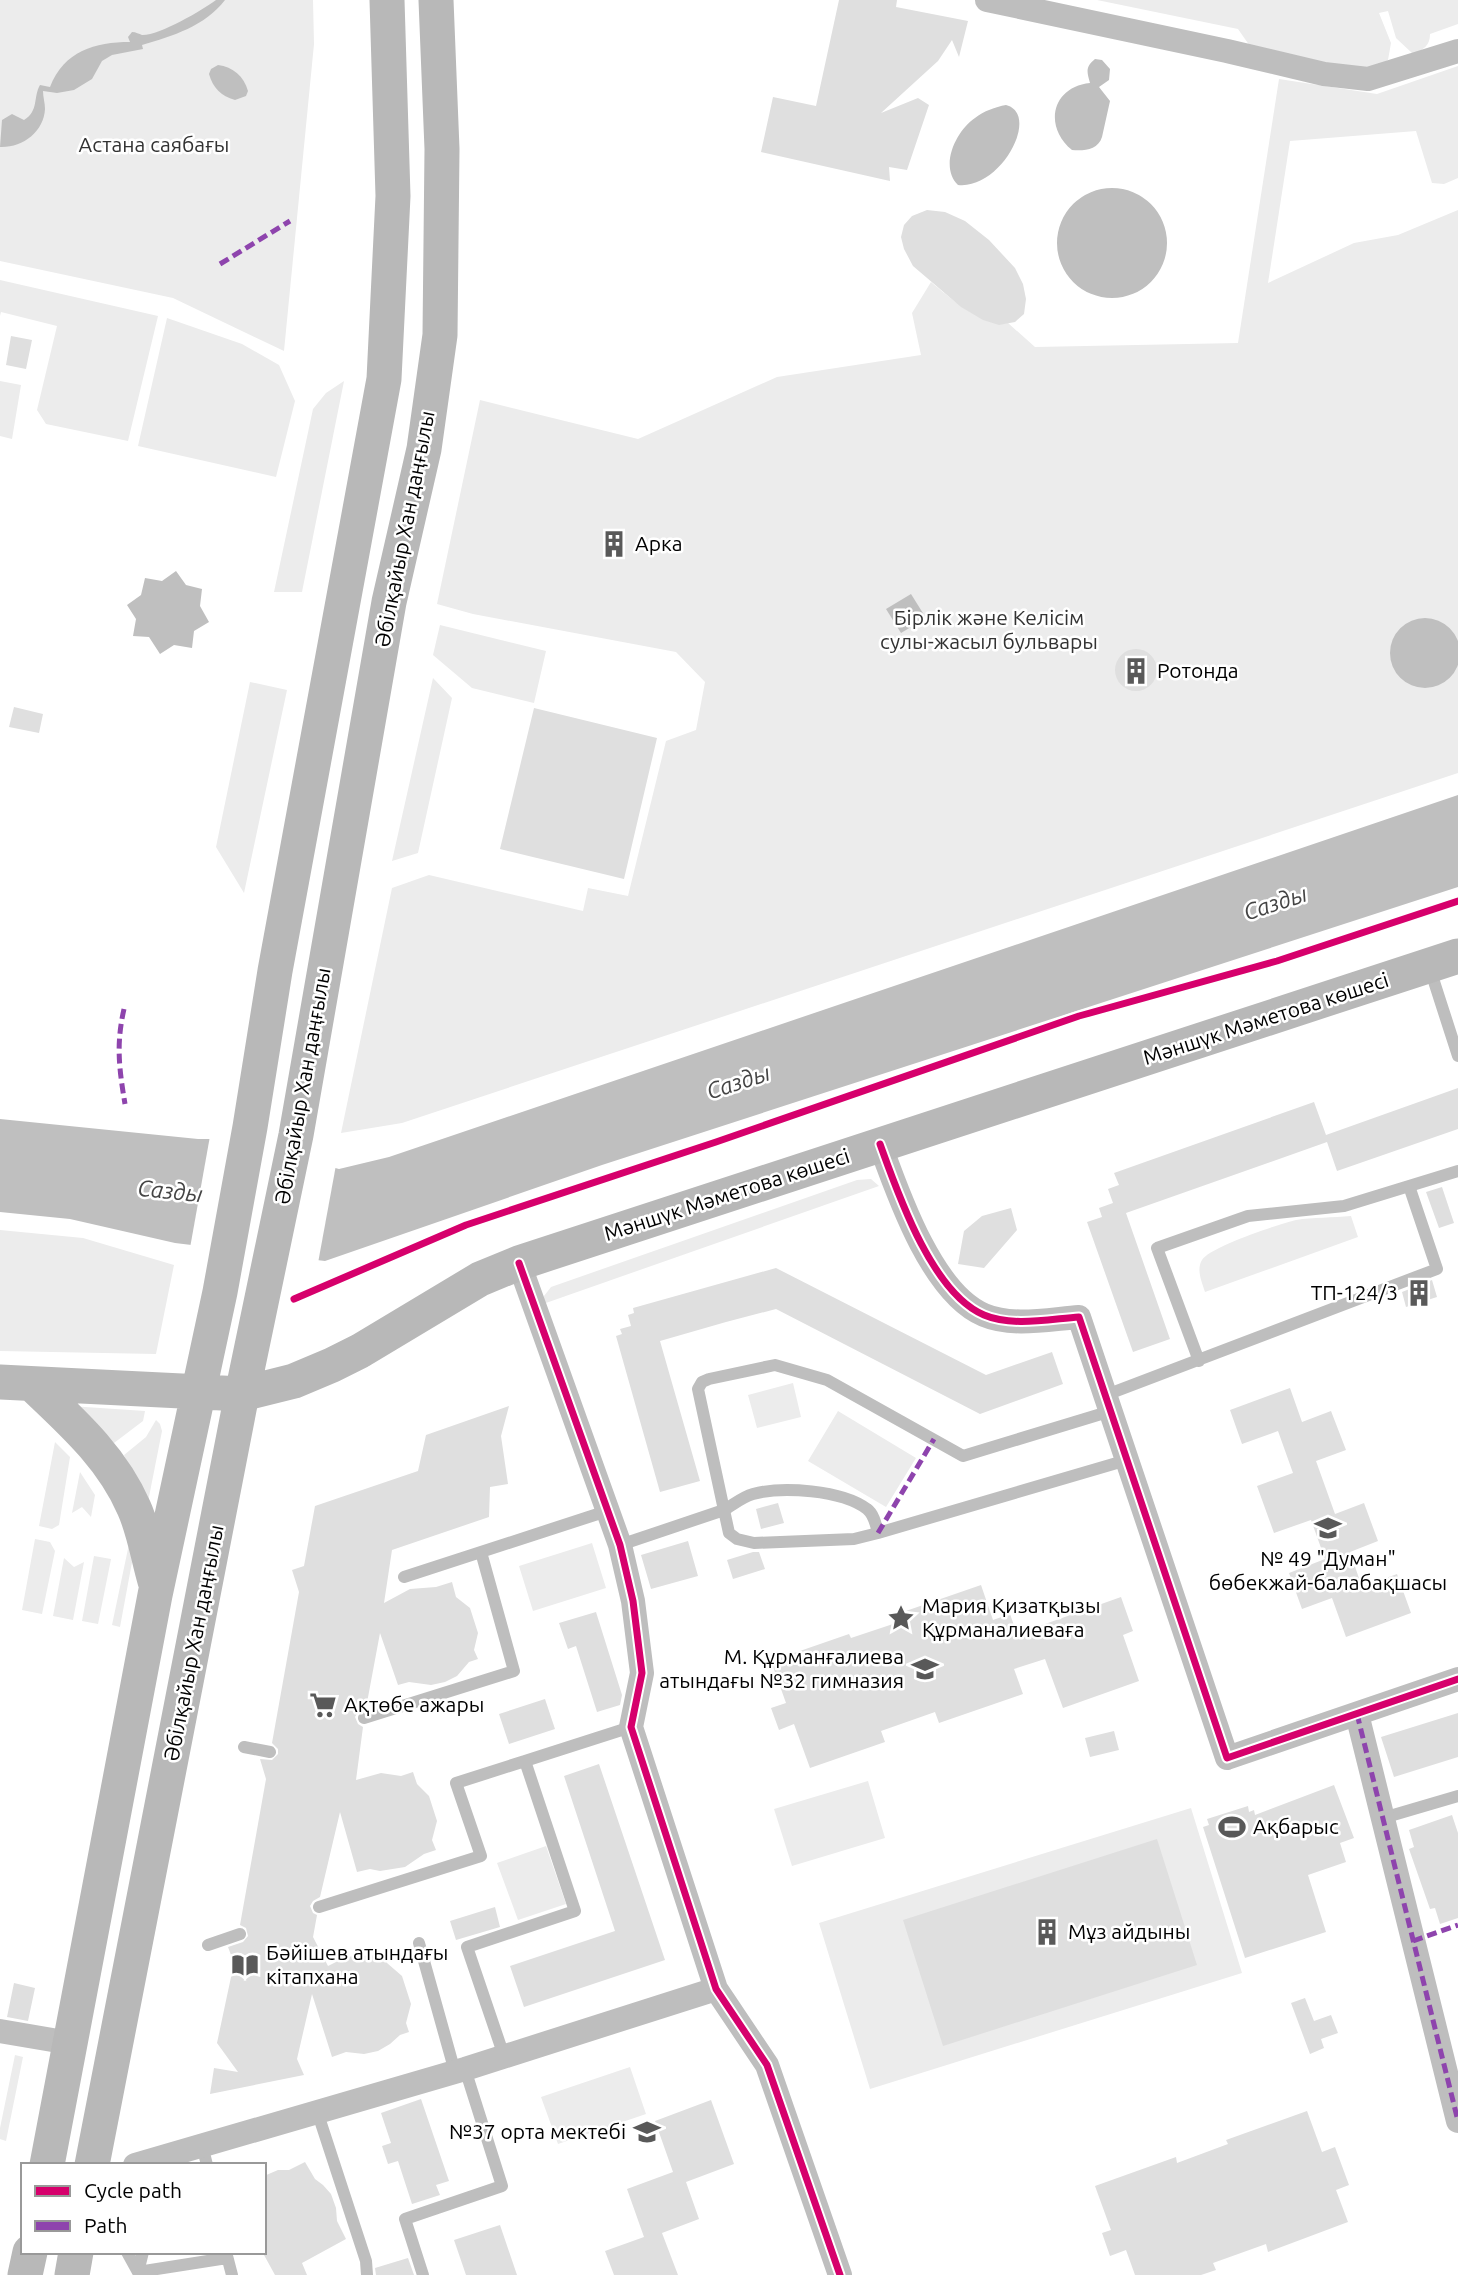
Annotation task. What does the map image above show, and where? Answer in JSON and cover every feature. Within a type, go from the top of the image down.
[{"type":"main road","points":[[47,2163],[157,1589],[223,1276],[311,767],[384,379],[393,196],[387,0]]},
{"type":"main road","name":"Әбілқайыр Хан даңғылы","points":[[92,2163],[242,1394],[296,1135],[389,602],[424,449],[440,335],[442,149],[436,0]]},
{"type":"main road","points":[[384,379],[424,449]]},
{"type":"main road","points":[[311,767],[312,825],[317,844],[326,858],[341,869]]},
{"type":"main road","name":"Мәншүк Мәметова көшесі","points":[[16,1383],[242,1394],[294,1381],[349,1356],[480,1279],[519,1263],[1443,961]]},
{"type":"main road","points":[[16,1383],[95,1447],[121,1480],[136,1511],[157,1589]]},
{"type":"main road","points":[[147,1640],[193,1648]]},
{"type":"main road","points":[[107,1850],[150,1861]]},
{"type":"main road","points":[[26,2275],[30,2254]]},
{"type":"main road","points":[[72,2275],[76,2254]]},
{"type":"street","points":[[987,0],[1227,51],[1324,75],[1368,79],[1458,51]]},
{"type":"street","points":[[880,1144],[907,1218],[952,1290],[984,1315],[1006,1320],[1079,1317],[1227,1758],[1458,1679]]},
{"type":"street","points":[[519,1263],[620,1545],[633,1601],[642,1673],[631,1727],[716,1989],[767,2065],[840,2275]]},
{"type":"street","points":[[1357,1714],[1454,2086],[1458,2121]]},
{"type":"street","points":[[147,2163],[204,2155],[317,2111],[460,2070],[716,1989]]},
{"type":"street","points":[[0,2031],[70,2043]]},
{"type":"lane","points":[[1443,961],[1458,1056]]},
{"type":"lane","points":[[1199,1361],[1157,1248],[1248,1216],[1344,1206],[1458,1171]]},
{"type":"lane","points":[[1127,1460],[854,1539],[754,1543],[737,1539],[729,1532],[698,1389],[702,1382],[709,1379],[775,1365],[791,1369],[827,1380],[963,1456],[1108,1403],[1199,1361],[1437,1269],[1409,1186]]},
{"type":"lane","points":[[620,1545],[724,1510],[753,1494],[797,1490],[849,1500],[868,1510],[875,1520],[878,1533]]},
{"type":"lane","points":[[404,1577],[607,1511]]},
{"type":"lane","points":[[364,1718],[514,1671],[481,1552]]},
{"type":"lane","points":[[319,1908],[481,1856],[456,1783],[631,1727]]},
{"type":"lane","points":[[244,1747],[270,1752]]},
{"type":"lane","points":[[504,2056],[467,1947],[575,1910],[525,1761]]},
{"type":"lane","points":[[1383,1818],[1458,1796]]},
{"type":"lane","points":[[208,1945],[240,1934]]},
{"type":"lane","points":[[419,1943],[460,2070],[502,2186],[405,2219],[423,2275]]},
{"type":"lane","points":[[317,2111],[366,2261],[367,2275]]},
{"type":"lane","points":[[129,2254],[138,2272]]},
{"type":"lane","points":[[138,2272],[142,2254]]},
{"type":"lane","points":[[138,2272],[226,2255],[232,2275]]},
{"type":"green space","name":"Астана саябағы","points":[[0,0],[313,0],[314,44],[284,351],[173,298],[0,261]]},
{"type":"green space","points":[[1097,0],[1458,0],[1458,24],[1430,34],[1425,47],[1413,54],[1396,38],[1388,11],[1379,13],[1391,43],[1388,60],[1370,70],[1349,74],[1252,49],[1238,29]]},
{"type":"green space","name":"Бірлік және Келісім сулы-жасыл бульвары","points":[[1458,66],[1458,178],[1444,184],[1432,183],[1416,131],[1290,141],[1268,283],[1354,243],[1398,235],[1458,210],[1458,773],[402,1123],[341,1133],[392,888],[429,875],[583,911],[588,888],[628,896],[666,741],[696,730],[705,682],[676,652],[473,614],[437,604],[480,400],[638,439],[777,377],[921,355],[912,313],[931,282],[978,316],[988,321],[1008,323],[1035,347],[1238,343],[1279,79],[1377,94]]},
{"type":"green space","points":[[0,280],[158,316],[128,441],[46,424],[37,410],[57,326],[1,312],[0,316]]},
{"type":"green space","points":[[167,318],[242,344],[279,365],[295,401],[276,477],[138,446]]},
{"type":"green space","points":[[0,381],[21,385],[12,439],[0,436]]},
{"type":"green space","points":[[344,381],[302,592],[274,592],[313,409],[326,393]]},
{"type":"green space","points":[[440,625],[546,651],[534,703],[472,688],[433,655]]},
{"type":"green space","points":[[433,678],[452,698],[418,853],[392,861]]},
{"type":"green space","points":[[250,682],[287,690],[244,893],[216,847]]},
{"type":"green space","points":[[871,1179],[879,1186],[543,1304],[544,1296],[551,1287],[857,1180]]},
{"type":"green space","points":[[1351,1216],[1358,1237],[1205,1292],[1200,1276],[1200,1264],[1207,1255],[1217,1249],[1296,1220]]},
{"type":"green space","points":[[0,1230],[83,1238],[174,1265],[156,1354],[0,1351]]},
{"type":"green space","points":[[793,1383],[801,1417],[757,1428],[748,1395]]},
{"type":"green space","points":[[70,1406],[145,1411],[143,1421],[114,1443]]},
{"type":"green space","points":[[838,1411],[916,1458],[886,1507],[808,1461]]},
{"type":"green space","points":[[156,1420],[162,1431],[147,1507],[124,1455],[146,1437]]},
{"type":"green space","points":[[55,1442],[70,1457],[59,1525],[52,1529],[39,1526]]},
{"type":"green space","points":[[80,1472],[95,1495],[91,1517],[82,1507],[72,1513]]},
{"type":"green space","points":[[35,1539],[50,1542],[55,1551],[42,1614],[22,1610]]},
{"type":"green space","points":[[592,1543],[606,1588],[533,1611],[519,1566]]},
{"type":"green space","points":[[129,1544],[135,1546],[120,1627],[112,1625]]},
{"type":"green space","points":[[94,1556],[111,1559],[98,1624],[82,1621]]},
{"type":"green space","points":[[64,1558],[74,1567],[84,1562],[73,1620],[53,1616]]},
{"type":"green space","points":[[868,1781],[885,1838],[792,1866],[774,1809]]},
{"type":"green space","points":[[1191,1808],[1242,1973],[870,2089],[819,1923]]},
{"type":"green space","points":[[546,1846],[566,1904],[518,1920],[497,1863]]},
{"type":"green space","points":[[15,2055],[23,2057],[6,2141],[0,2139],[0,2128]]},
{"type":"green space","points":[[630,2067],[646,2114],[558,2144],[541,2097]]},
{"type":"water","points":[[216,0],[225,0],[208,17],[177,34],[142,45],[143,49],[112,55],[102,61],[92,79],[74,90],[57,93],[43,91],[45,109],[41,125],[24,141],[0,147],[2,120],[12,114],[24,120],[29,116],[40,85],[50,87],[63,65],[72,57],[93,47],[130,42],[128,37],[132,32],[142,35],[169,27]]},
{"type":"water","points":[[1095,59],[1102,60],[1110,69],[1109,80],[1099,87],[1110,101],[1102,137],[1094,147],[1072,150],[1057,130],[1056,109],[1067,92],[1090,83],[1088,70]]},
{"type":"water","points":[[218,65],[233,70],[241,77],[248,91],[246,96],[235,100],[218,91],[209,74],[211,69]]},
{"type":"water","points":[[1006,105],[1016,111],[1019,122],[1018,136],[1011,150],[989,176],[974,183],[958,185],[950,168],[956,140],[978,116]]},
{"type":"water","points":[[1112,188],[1133,192],[1151,204],[1163,222],[1167,243],[1163,264],[1151,282],[1133,294],[1112,298],[1091,294],[1073,282],[1061,264],[1057,243],[1061,222],[1073,204],[1091,192]]},
{"type":"water","points":[[176,571],[186,585],[202,589],[200,606],[209,622],[194,631],[192,648],[174,645],[160,654],[149,637],[133,636],[136,619],[127,605],[141,595],[145,578],[162,581]]},
{"type":"water","points":[[911,594],[926,618],[901,633],[886,609]]},
{"type":"water","points":[[1425,618],[1438,621],[1450,628],[1457,640],[1457,666],[1450,678],[1438,685],[1425,688],[1412,685],[1400,678],[1393,666],[1390,653],[1393,640],[1400,628],[1412,621]]},
{"type":"water","name":"Сазды","points":[[1458,795],[1458,887],[602,1165],[325,1261],[175,1243],[70,1219],[0,1212],[0,1119],[198,1139],[226,1139],[339,1169],[389,1157]]},
{"type":"pier","points":[[210,1136],[227,1136],[336,1165],[318,1263],[190,1248]]},
{"type":"building","points":[[839,0],[897,0],[896,7],[968,21],[959,57],[952,40],[938,61],[881,113],[918,98],[929,105],[907,170],[889,167],[890,181],[761,152],[773,97],[816,106]]},
{"type":"building","points":[[927,210],[945,212],[965,221],[989,240],[1015,268],[1023,284],[1026,299],[1024,314],[1015,322],[999,325],[983,320],[961,307],[913,266],[901,237],[904,225],[912,216]]},
{"type":"building","points":[[11,336],[32,340],[26,369],[6,365]]},
{"type":"building","name":"Ротонда","points":[[1136,649],[1151,655],[1157,670],[1151,685],[1136,691],[1121,685],[1115,670],[1121,655]]},
{"type":"building","points":[[14,707],[43,714],[39,733],[9,727]]},
{"type":"building","points":[[534,708],[657,738],[624,879],[500,849]]},
{"type":"building","points":[[1458,1088],[1458,1129],[1337,1171],[1327,1142],[1126,1213],[1170,1339],[1133,1352],[1087,1222],[1102,1217],[1099,1208],[1113,1203],[1108,1189],[1119,1185],[1114,1173],[1314,1102],[1326,1135]]},
{"type":"building","points":[[1442,1187],[1454,1223],[1439,1228],[1426,1192]]},
{"type":"building","points":[[1011,1208],[1017,1230],[984,1268],[958,1264],[964,1231],[982,1216]]},
{"type":"building","points":[[776,1268],[986,1375],[1052,1352],[1063,1384],[980,1414],[776,1309],[726,1322],[660,1341],[700,1481],[660,1492],[616,1336],[622,1334],[620,1329],[631,1326],[628,1315],[634,1313],[633,1308]]},
{"type":"building","name":"ТП-124/3","points":[[1432,1280],[1437,1297],[1406,1307],[1402,1292]]},
{"type":"building","points":[[1290,1388],[1302,1422],[1331,1411],[1346,1450],[1316,1461],[1335,1514],[1364,1503],[1378,1541],[1350,1552],[1362,1587],[1397,1574],[1411,1613],[1346,1637],[1332,1598],[1302,1609],[1289,1573],[1325,1559],[1311,1520],[1274,1533],[1257,1486],[1293,1473],[1278,1431],[1242,1444],[1230,1410]]},
{"type":"building","points":[[509,1406],[501,1436],[508,1484],[490,1487],[489,1517],[392,1550],[384,1603],[410,1589],[436,1587],[452,1582],[456,1597],[470,1608],[478,1633],[474,1650],[478,1659],[469,1662],[457,1676],[445,1682],[431,1685],[409,1682],[398,1685],[380,1633],[366,1708],[355,1717],[363,1727],[356,1780],[381,1773],[401,1776],[413,1772],[417,1784],[429,1796],[437,1821],[432,1840],[436,1850],[424,1854],[405,1867],[357,1872],[340,1812],[320,1897],[310,1906],[317,1915],[313,1937],[328,1966],[344,1958],[384,1952],[387,1963],[402,1976],[411,2004],[406,2023],[409,2032],[400,2035],[378,2051],[364,2054],[346,2052],[332,2057],[312,1994],[297,2059],[304,2075],[210,2094],[214,2068],[238,2072],[217,2043],[234,1963],[228,1947],[243,1942],[248,1936],[246,1928],[240,1925],[266,1779],[260,1759],[272,1760],[278,1754],[278,1749],[272,1743],[299,1592],[292,1570],[304,1566],[315,1506],[418,1471],[426,1435]]},
{"type":"building","points":[[778,1503],[784,1523],[761,1529],[756,1509]]},
{"type":"building","points":[[688,1541],[698,1576],[651,1589],[641,1555]]},
{"type":"building","points":[[759,1552],[765,1569],[733,1579],[727,1560]]},
{"type":"building","points":[[981,1585],[993,1620],[1010,1614],[1017,1634],[1121,1597],[1133,1631],[1123,1635],[1139,1681],[1063,1708],[1045,1659],[1014,1669],[1023,1694],[939,1723],[935,1712],[881,1731],[885,1742],[810,1768],[794,1724],[779,1730],[771,1708],[786,1703],[771,1661],[849,1634],[851,1638],[902,1621],[900,1613]]},
{"type":"building","points":[[596,1612],[622,1695],[620,1705],[597,1712],[576,1646],[568,1649],[559,1623]]},
{"type":"building","points":[[545,1699],[555,1729],[509,1744],[499,1714]]},
{"type":"building","points":[[1458,1713],[1458,1757],[1394,1777],[1381,1737]]},
{"type":"building","points":[[1114,1731],[1119,1750],[1090,1757],[1085,1738]]},
{"type":"building","points":[[599,1764],[665,1960],[524,2007],[510,1966],[615,1931],[564,1776]]},
{"type":"building","points":[[1334,1785],[1354,1838],[1340,1843],[1346,1862],[1308,1875],[1326,1932],[1245,1958],[1203,1827],[1209,1825],[1207,1819],[1248,1806],[1249,1812],[1254,1810],[1255,1815]]},
{"type":"building","points":[[1452,1815],[1458,1833],[1458,1918],[1440,1924],[1435,1908],[1430,1909],[1409,1849],[1414,1847],[1409,1830]]},
{"type":"building","name":"Мұз айдыны","points":[[1157,1839],[1197,1965],[943,2046],[903,1920]]},
{"type":"building","points":[[495,1907],[500,1927],[456,1940],[450,1921]]},
{"type":"building","points":[[14,1983],[35,1988],[28,2021],[7,2017]]},
{"type":"building","points":[[1305,1998],[1314,2021],[1331,2015],[1338,2033],[1321,2039],[1324,2048],[1310,2054],[1291,2003]]},
{"type":"building","points":[[421,2099],[449,2181],[436,2185],[440,2195],[412,2204],[398,2161],[388,2164],[382,2146],[391,2143],[381,2113]]},
{"type":"building","points":[[711,2100],[734,2164],[686,2182],[699,2219],[662,2233],[678,2275],[614,2275],[605,2251],[644,2237],[627,2189],[673,2172],[655,2121]]},
{"type":"building","points":[[1307,2111],[1322,2152],[1335,2147],[1349,2185],[1336,2190],[1348,2222],[1268,2252],[1266,2244],[1213,2263],[1216,2270],[1201,2275],[1135,2275],[1126,2250],[1110,2256],[1102,2233],[1111,2230],[1095,2186],[1176,2157],[1177,2163],[1228,2144],[1226,2140]]},
{"type":"building","points":[[305,2162],[315,2179],[331,2194],[337,2221],[346,2239],[302,2263],[307,2275],[275,2275],[264,2255],[266,2175],[278,2170],[289,2170]]},
{"type":"building","points":[[500,2225],[517,2275],[466,2275],[454,2240]]},
{"type":"building","points":[[408,2258],[414,2275],[376,2275],[375,2268]]},
{"type":"marked path","points":[[220,264],[290,221]]},
{"type":"marked path","points":[[124,1009],[119,1056],[125,1104]]},
{"type":"marked path","points":[[878,1533],[934,1439]]},
{"type":"marked path","points":[[1357,1714],[1458,2121]]},
{"type":"marked path","points":[[1413,1941],[1458,1925]]},
{"type":"cycle path","points":[[294,1299],[466,1225],[716,1142],[1079,1016],[1277,961],[1458,901]]},
{"type":"cycle path","points":[[880,1144],[919,1240],[948,1286],[965,1303],[984,1315],[1007,1321],[1079,1317],[1227,1758],[1458,1679]]},
{"type":"cycle path","points":[[519,1263],[620,1545],[633,1601],[642,1673],[631,1727],[716,1989],[767,2065],[840,2275]]},
{"type":"place","name":"Арка","points":[[614,544]]},
{"type":"place","name":"Ротонда","points":[[1136,671]]},
{"type":"place","name":"ТП-124/3","points":[[1419,1293]]},
{"type":"place","name":"№ 49 \"Думан\" бөбекжай-балабақшасы","points":[[1328,1528]]},
{"type":"place","name":"Мария Қизатқызы Құрманалиеваға","points":[[901,1618]]},
{"type":"place","name":"М. Құрманғалиева атындағы №32 гимназия","points":[[925,1669]]},
{"type":"place","name":"Ақтөбе ажары","points":[[323,1705]]},
{"type":"place","name":"Ақбарыс","points":[[1232,1827]]},
{"type":"place","name":"Мұз айдыны","points":[[1047,1932]]},
{"type":"place","name":"Бәйішев атындағы кітапхана","points":[[245,1965]]},
{"type":"place","name":"№37 орта мектебі","points":[[647,2132]]}]
